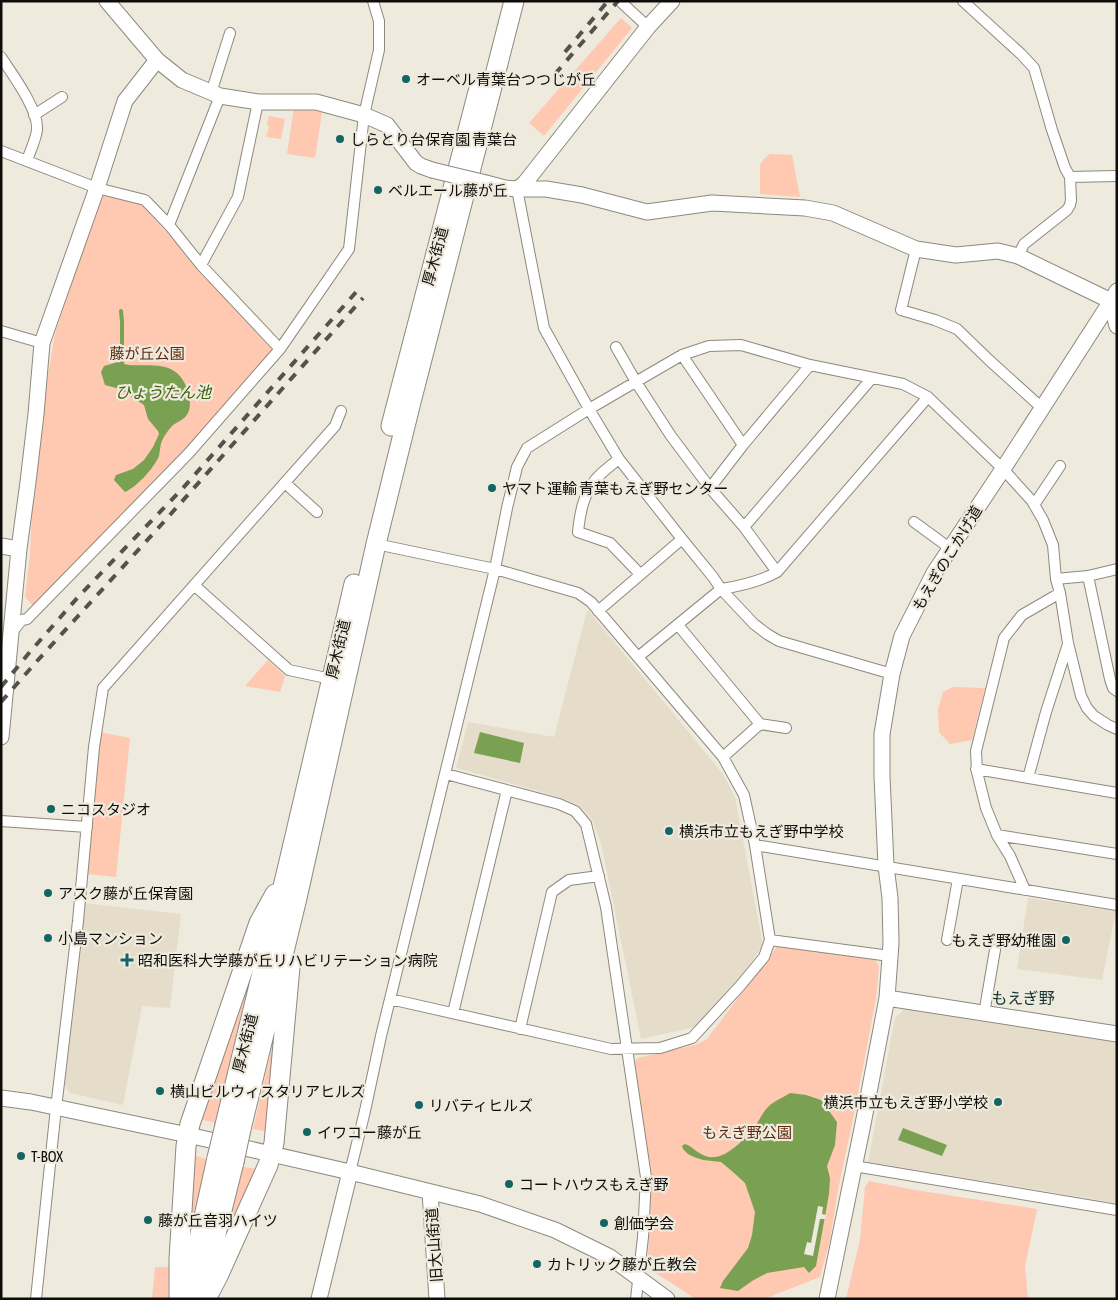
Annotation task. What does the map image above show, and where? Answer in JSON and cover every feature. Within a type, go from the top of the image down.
[{"type":"highway","name":"厚木街道","points":[[200,1299],[226,1160],[287,870],[331,679],[398,400],[501,1]]},
{"type":"highway","name":"厚木街道","points":[[233,1127],[297,898],[376,544],[514,1]]},
{"type":"highway","points":[[179,1299],[179,1259],[186,1146],[190,1124],[259,923],[287,870]]},
{"type":"highway","points":[[206,1299],[268,1165],[274,1143],[297,898]]},
{"type":"highway","name":"厚木街道","points":[[185,1299],[226,1160]]},
{"type":"street","points":[[107,1],[157,60],[182,80],[216,94],[258,102],[316,102],[364,115],[387,125],[416,162],[432,170],[505,188],[546,189],[582,195],[647,212],[712,203],[821,210],[833,213],[916,249],[956,255],[998,252],[1018,256],[1114,296],[1117,326]]},
{"type":"street","points":[[8,645],[22,620],[27,619],[83,563],[188,453],[280,349],[349,249],[364,115],[379,50],[380,21],[373,1]]},
{"type":"street","points":[[620,1],[648,27]]},
{"type":"street","points":[[517,189],[524,184],[648,27],[672,1]]},
{"type":"street","points":[[963,1],[1034,68],[1065,168],[1070,177],[1072,200],[1070,206],[1024,244],[1018,256]]},
{"type":"street","points":[[168,224],[216,94],[230,33]]},
{"type":"street","points":[[1,57],[28,99],[34,115],[37,130],[27,160]]},
{"type":"street","points":[[1,737],[8,645],[18,549],[36,414],[42,343],[97,188],[125,101],[157,60]]},
{"type":"street","points":[[34,115],[62,97]]},
{"type":"street","points":[[200,266],[238,197],[258,102]]},
{"type":"street","points":[[1,151],[97,188],[145,200],[168,224],[200,266],[280,349]]},
{"type":"street","points":[[1070,177],[1117,176]]},
{"type":"street","points":[[517,189],[544,328],[619,458],[721,589],[754,624],[779,641],[892,674]]},
{"type":"street","points":[[916,249],[901,310],[957,329],[1042,408]]},
{"type":"street","name":"もえぎのこかげ道","points":[[827,1299],[886,998],[891,943],[882,776],[882,734],[892,674],[902,636],[934,573],[1114,296]]},
{"type":"street","points":[[1,331],[42,343]]},
{"type":"street","points":[[319,1299],[495,569],[517,467],[527,448],[589,409],[682,355],[709,346],[741,345],[810,365],[903,384],[928,396],[1003,469],[1034,505],[1043,520],[1052,545],[1056,579],[1068,643],[1081,696],[1087,708],[1094,716],[1108,725],[1117,728]]},
{"type":"street","points":[[616,346],[636,382],[671,436],[777,572]]},
{"type":"street","points":[[682,355],[743,445]]},
{"type":"street","points":[[710,488],[743,445],[810,365]]},
{"type":"street","points":[[744,528],[872,378]]},
{"type":"street","points":[[638,657],[721,589],[770,576],[777,572],[928,396]]},
{"type":"street","points":[[36,1299],[78,922],[94,747],[103,688],[335,426],[341,411]]},
{"type":"street","points":[[619,458],[596,479],[586,495],[580,515],[578,532],[610,543],[640,574]]},
{"type":"street","points":[[1034,505],[1060,466]]},
{"type":"street","points":[[285,483],[317,512]]},
{"type":"street","points":[[914,522],[951,548]]},
{"type":"street","points":[[598,611],[682,539]]},
{"type":"street","points":[[376,544],[495,569],[578,593],[591,602],[723,757],[744,795],[755,845],[770,940],[764,957],[692,1038],[660,1048],[611,1049],[390,1000]]},
{"type":"street","points":[[1,546],[18,549]]},
{"type":"street","points":[[1056,579],[1088,576],[1117,569]]},
{"type":"street","points":[[1088,576],[1110,678],[1113,688],[1117,691]]},
{"type":"street","points":[[194,585],[289,670],[331,679]]},
{"type":"street","points":[[1025,890],[1010,856],[997,835],[986,808],[976,769],[976,751],[1004,638],[1022,615],[1060,593]]},
{"type":"street","points":[[678,625],[760,724],[786,728]]},
{"type":"street","points":[[1028,778],[1068,643]]},
{"type":"street","points":[[723,757],[760,724]]},
{"type":"street","points":[[976,769],[1117,793]]},
{"type":"street","points":[[446,774],[559,804],[575,811],[586,824],[606,907],[646,1177],[643,1237],[636,1299]]},
{"type":"street","points":[[453,1013],[507,790]]},
{"type":"street","points":[[1,821],[87,827]]},
{"type":"street","points":[[997,835],[1117,854]]},
{"type":"street","points":[[755,845],[1117,905]]},
{"type":"street","points":[[520,1029],[552,892],[568,880],[599,876]]},
{"type":"street","points":[[947,940],[958,879]]},
{"type":"street","points":[[770,940],[890,956]]},
{"type":"street","points":[[984,1014],[995,950]]},
{"type":"street","points":[[886,998],[1117,1034]]},
{"type":"street","points":[[1,1098],[56,1107],[271,1153],[480,1204],[555,1230],[610,1257],[668,1299]]},
{"type":"street","points":[[854,1166],[1117,1210]]},
{"type":"street","name":"旧大山街道","points":[[430,1192],[437,1299]]},
{"type":"shaded area","name":"横浜市立もえぎ野中学校","points":[[588,610],[723,774],[735,797],[763,945],[714,1015],[696,1027],[641,1039],[601,843],[592,819],[577,804],[556,796],[456,768],[468,722],[554,737]]},
{"type":"shaded area","name":"もえぎ野幼稚園","points":[[1028,898],[1116,911],[1102,980],[1017,969]]},
{"type":"shaded area","name":"昭和医科大学藤が丘リハビリテーション病院","points":[[84,903],[181,914],[170,1008],[142,1006],[123,1105],[70,1093],[64,1084]]},
{"type":"shaded area","name":"横浜市立もえぎ野小学校","points":[[906,1008],[1117,1043],[1117,1203],[868,1162],[895,1018]]},
{"type":"green space","points":[[621,18],[632,28],[544,136],[529,123]]},
{"type":"green space","points":[[294,108],[322,112],[315,158],[287,154]]},
{"type":"green space","points":[[269,116],[285,119],[281,139],[266,137],[269,127],[267,125]]},
{"type":"green space","points":[[770,154],[792,155],[800,197],[760,194],[760,165]]},
{"type":"green space","name":"藤が丘公園","points":[[101,195],[142,205],[244,320],[275,350],[173,465],[33,606],[25,597],[32,511],[47,380],[55,334]]},
{"type":"green space","points":[[268,660],[285,676],[280,692],[245,686]]},
{"type":"green space","points":[[953,687],[985,688],[972,740],[950,744],[939,732],[938,709],[943,692]]},
{"type":"green space","points":[[100,732],[130,738],[116,877],[86,874]]},
{"type":"green space","name":"もえぎ野公園","points":[[778,945],[874,958],[879,966],[876,999],[838,1190],[830,1240],[820,1277],[764,1299],[696,1299],[651,1270],[648,1256],[652,1174],[633,1064],[638,1058],[695,1045],[707,1039]]},
{"type":"green space","points":[[257,949],[215,1123],[196,1118]]},
{"type":"green space","points":[[281,1009],[269,1132],[253,1129]]},
{"type":"green space","points":[[192,1155],[207,1159],[186,1250]]},
{"type":"green space","points":[[243,1167],[258,1169],[221,1255]]},
{"type":"green space","points":[[869,1181],[1037,1209],[1025,1267],[1028,1299],[846,1299],[860,1240],[865,1187]]},
{"type":"green space","points":[[155,1267],[169,1267],[168,1299],[152,1299]]},
{"type":"water","name":"ひょうたん池","points":[[118,362],[164,367],[172,370],[178,374],[187,388],[190,400],[189,412],[182,420],[173,425],[164,437],[159,456],[153,466],[140,482],[125,492],[114,480],[116,475],[133,469],[144,460],[159,434],[148,419],[144,405],[120,389],[105,385],[101,372],[104,366]]},
{"type":"water","points":[[480,732],[524,743],[520,763],[474,753]]},
{"type":"water","points":[[790,1093],[806,1095],[821,1100],[837,1122],[835,1145],[827,1166],[830,1178],[829,1194],[816,1266],[809,1273],[804,1267],[767,1273],[738,1291],[720,1288],[723,1281],[748,1248],[755,1212],[745,1183],[733,1172],[721,1162],[703,1160],[688,1154],[682,1146],[685,1144],[702,1155],[709,1157],[729,1152],[747,1136],[770,1105]]},
{"type":"water","points":[[903,1128],[947,1145],[942,1156],[898,1140]]},
{"type":"pier","points":[[818,1206],[823,1207],[822,1214],[826,1215],[825,1219],[820,1219],[813,1256],[804,1254],[807,1242],[811,1243]]},
{"type":"waterway","points":[[118,362],[122,364],[121,311]]},
{"type":"railway","points":[[565,52],[608,1]]},
{"type":"railway","points":[[555,74],[618,1]]},
{"type":"railway","points":[[1,687],[79,596],[183,488],[357,291]]},
{"type":"railway","points":[[1,702],[363,298]]},
{"type":"place","name":"オーベル青葉台つつじが丘","points":[[406,79]]},
{"type":"place","name":"しらとり台保育園 青葉台","points":[[340,139]]},
{"type":"place","name":"ベルエール藤が丘","points":[[378,190]]},
{"type":"place","name":"ヤマト運輸 青葉もえぎ野センター","points":[[492,488]]},
{"type":"place","name":"ニコスタジオ","points":[[51,809]]},
{"type":"place","name":"横浜市立もえぎ野中学校","points":[[669,831]]},
{"type":"place","name":"アスク藤が丘保育園","points":[[48,893]]},
{"type":"place","name":"小島マンション","points":[[48,938]]},
{"type":"place","name":"もえぎ野幼稚園","points":[[1066,940]]},
{"type":"place","name":"昭和医科大学藤が丘リハビリテーション病院","points":[[127,960]]},
{"type":"place","name":"横山ビルウィスタリアヒルズ","points":[[160,1091]]},
{"type":"place","name":"横浜市立もえぎ野小学校","points":[[998,1102]]},
{"type":"place","name":"リバティヒルズ","points":[[419,1105]]},
{"type":"place","name":"イワコー藤が丘","points":[[307,1132]]},
{"type":"place","name":"T-BOX","points":[[21,1156]]},
{"type":"place","name":"コートハウスもえぎ野","points":[[509,1184]]},
{"type":"place","name":"藤が丘音羽ハイツ","points":[[148,1220]]},
{"type":"place","name":"創価学会","points":[[604,1223]]},
{"type":"place","name":"カトリック藤が丘教会","points":[[537,1264]]},
{"type":"district","name":"もえぎ野","points":[[1023,998]]}]
